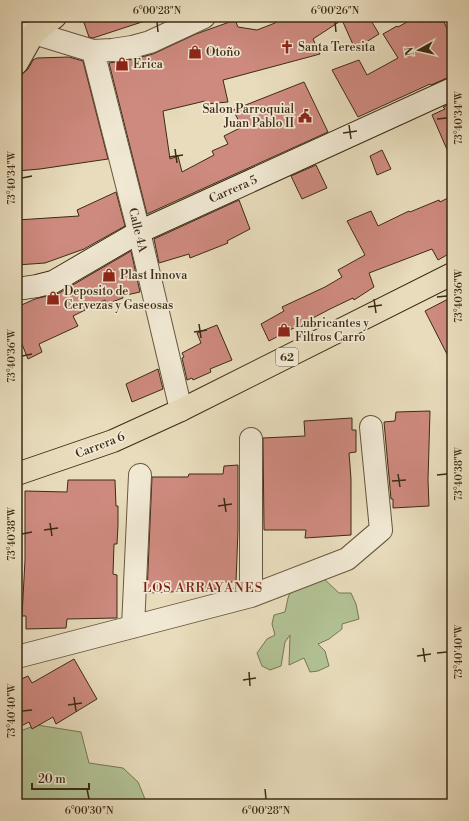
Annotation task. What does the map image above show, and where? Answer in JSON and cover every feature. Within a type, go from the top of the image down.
[{"type":"main road","points":[[17,63],[26,34],[55,17]]},
{"type":"main road","name":"62","points":[[180,410],[452,274]]},
{"type":"main road","name":"Carrera 6","points":[[17,474],[113,441],[180,410]]},
{"type":"street","points":[[26,34],[93,51],[132,48],[150,42],[204,17]]},
{"type":"street","name":"Calle 4A","points":[[93,51],[139,232],[180,410]]},
{"type":"street","name":"Carrera 5","points":[[17,289],[54,282],[139,232],[452,89]]},
{"type":"street","points":[[17,657],[251,596],[347,559],[381,530],[371,427]]},
{"type":"street","points":[[251,440],[251,596]]},
{"type":"street","points":[[133,627],[140,475]]},
{"type":"green space","points":[[322,577],[339,593],[351,593],[356,604],[359,619],[342,624],[342,629],[329,639],[318,644],[325,651],[329,666],[318,671],[310,672],[304,658],[289,665],[290,635],[285,642],[281,666],[270,670],[262,666],[257,653],[267,639],[275,635],[272,624],[274,615],[285,612],[294,582]]},
{"type":"green space","points":[[37,725],[81,732],[89,763],[123,768],[138,782],[147,804],[17,804],[17,732]]},
{"type":"building","points":[[82,17],[147,17],[148,20],[93,38],[89,37]]},
{"type":"building","points":[[284,17],[369,17],[379,34],[355,49],[342,20],[313,39],[320,54],[223,80],[228,102],[206,104],[205,101],[163,111],[170,159],[178,156],[182,172],[214,155],[212,151],[228,144],[224,136],[242,127],[233,110],[304,82],[328,132],[147,214],[109,63],[153,54],[196,34],[235,20],[238,27],[257,30],[275,23]]},
{"type":"building","points":[[416,17],[442,17],[452,37],[452,77],[431,85],[430,84],[358,117],[332,70],[359,60],[367,75],[398,58],[383,34]]},
{"type":"building","points":[[69,57],[83,61],[108,159],[17,171],[17,80],[28,69],[33,60],[37,58]]},
{"type":"building","points":[[452,103],[452,161],[432,115],[445,109],[443,107]]},
{"type":"building","points":[[382,150],[391,169],[377,175],[370,156]]},
{"type":"building","points":[[316,165],[327,188],[302,199],[291,176]]},
{"type":"building","points":[[116,192],[125,226],[84,249],[45,263],[17,265],[17,220],[79,216],[77,210]]},
{"type":"building","points":[[452,196],[452,252],[438,260],[432,249],[369,273],[374,287],[354,300],[353,298],[330,309],[269,341],[261,324],[284,311],[282,307],[325,287],[342,277],[338,270],[365,255],[347,221],[371,211],[378,226],[409,211],[410,212],[439,200],[440,202]]},
{"type":"building","points":[[239,200],[250,229],[227,241],[228,243],[190,258],[189,254],[159,263],[154,239]]},
{"type":"building","points":[[131,251],[140,292],[122,296],[123,298],[106,304],[105,300],[73,316],[78,326],[39,344],[42,352],[28,359],[17,332],[17,307],[35,299],[59,293]]},
{"type":"building","points":[[452,297],[452,364],[425,311]]},
{"type":"building","points":[[217,325],[232,360],[210,369],[211,372],[193,380],[192,378],[187,380],[182,358],[184,357],[182,353],[201,343],[197,333]]},
{"type":"building","points":[[158,369],[163,389],[132,402],[126,384]]},
{"type":"building","points":[[430,411],[428,480],[429,506],[393,508],[384,422],[395,421],[396,412]]},
{"type":"building","points":[[352,418],[352,430],[356,430],[356,452],[349,453],[351,479],[351,535],[305,538],[306,530],[264,530],[263,438],[305,436],[304,421]]},
{"type":"building","points":[[238,465],[236,582],[217,582],[217,589],[212,590],[147,593],[152,477],[188,477],[189,474],[223,474],[224,466]]},
{"type":"building","points":[[68,480],[115,480],[116,506],[118,506],[118,525],[117,544],[114,544],[113,574],[117,575],[117,618],[67,619],[66,628],[26,629],[26,616],[22,616],[25,560],[25,491],[67,492]]},
{"type":"building","points":[[74,659],[97,699],[56,724],[53,717],[32,729],[29,722],[17,728],[17,681],[28,676],[32,683]]},
{"type":"place","name":"Santa Teresita","points":[[287,47]]},
{"type":"place","name":"Otoño","points":[[195,52]]},
{"type":"place","name":"Erica","points":[[122,64]]},
{"type":"place","name":"Salon Parroquial Juan Pablo II","points":[[305,116]]},
{"type":"place","name":"Plast Innova","points":[[109,275]]},
{"type":"place","name":"Deposito de Cervezas y Gaseosas","points":[[53,298]]},
{"type":"place","name":"Lubricantes y Filtros Carro","points":[[284,330]]},
{"type":"district","name":"LOS ARRAYANES","points":[[203,587]]}]
